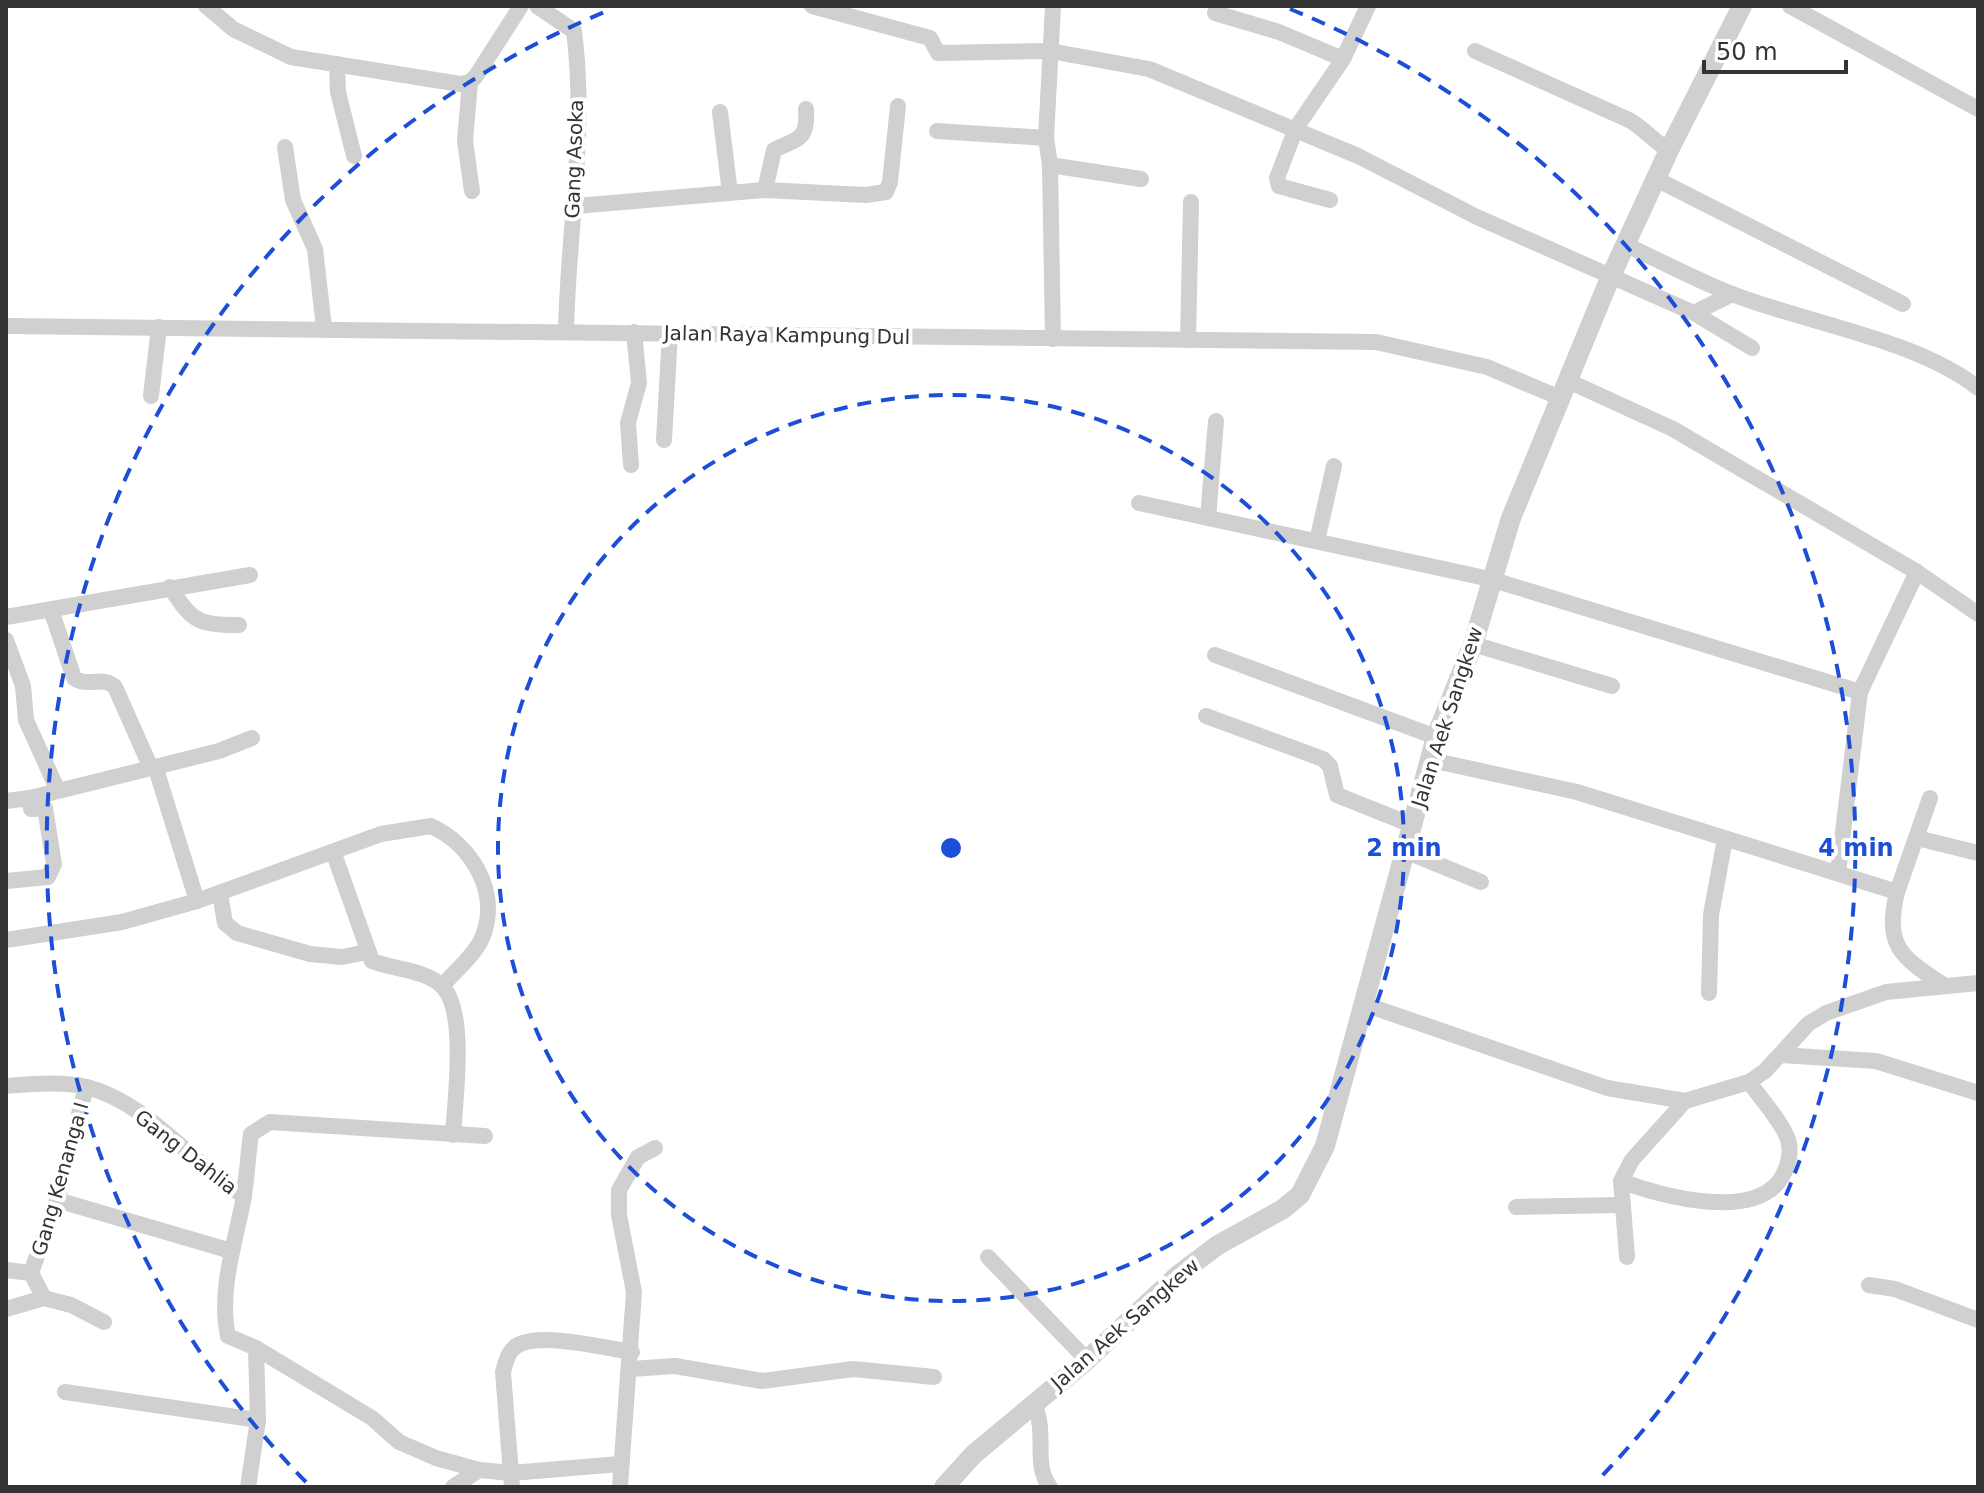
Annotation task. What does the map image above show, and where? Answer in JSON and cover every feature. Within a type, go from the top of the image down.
[{"type":"street","points":[[206,6],[233,29],[291,57],[460,84],[470,82]]},
{"type":"street","points":[[472,191],[465,141],[470,82],[521,6]]},
{"type":"street","name":"Gang Asoka","points":[[537,6],[574,31],[577,57],[576,206],[568,248],[566,331]]},
{"type":"street","points":[[812,6],[928,37],[938,53],[1050,51],[1149,69],[1296,128],[1610,278],[1694,313],[1752,348]]},
{"type":"street","points":[[1053,6],[1046,138],[1050,165],[1053,339]]},
{"type":"street","points":[[1330,200],[1277,183],[1296,128],[1343,59],[1368,6]]},
{"type":"street","name":"Jalan Aek Sangkew","points":[[944,1487],[974,1454],[1087,1360],[1178,1275],[1218,1245],[1283,1209],[1300,1195],[1325,1146],[1436,737],[1473,644],[1490,579],[1562,388],[1610,278],[1658,180],[1669,150],[1742,6]]},
{"type":"street","points":[[1790,6],[1978,109]]},
{"type":"street","points":[[1215,13],[1279,32],[1343,59]]},
{"type":"street","points":[[1475,51],[1629,120],[1643,128],[1651,140],[1669,150]]},
{"type":"street","points":[[337,64],[338,92],[354,156]]},
{"type":"street","points":[[576,206],[765,190],[866,195],[886,192],[890,182],[898,106]]},
{"type":"street","points":[[765,190],[774,150],[797,142],[803,135],[806,109]]},
{"type":"street","points":[[720,112],[730,193]]},
{"type":"street","points":[[937,131],[1046,138]]},
{"type":"street","points":[[285,147],[293,200],[315,249],[324,327]]},
{"type":"street","points":[[1050,165],[1141,179]]},
{"type":"street","points":[[1658,180],[1903,304]]},
{"type":"street","points":[[1188,340],[1191,202]]},
{"type":"street","points":[[1626,245],[1732,294],[1914,355],[1965,378],[1978,388]]},
{"type":"street","points":[[1694,313],[1732,294]]},
{"type":"street","name":"Jalan Raya Kampung Dul","points":[[6,326],[324,327],[1376,342],[1562,388],[1673,429],[1917,572],[1978,614]]},
{"type":"street","points":[[151,396],[159,327]]},
{"type":"street","points":[[631,465],[628,423],[639,383],[634,332]]},
{"type":"street","points":[[664,440],[670,333]]},
{"type":"street","points":[[1208,518],[1216,421]]},
{"type":"street","points":[[1317,541],[1334,466]]},
{"type":"street","points":[[1139,503],[1490,579],[1860,692]]},
{"type":"street","points":[[1838,873],[1860,692],[1917,572]]},
{"type":"street","points":[[6,617],[250,575]]},
{"type":"street","points":[[170,587],[194,620],[208,625],[239,625]]},
{"type":"street","points":[[51,610],[74,678],[85,683],[104,681],[115,687],[154,768],[197,901]]},
{"type":"street","points":[[6,640],[23,686],[26,720],[58,791]]},
{"type":"street","points":[[1473,644],[1612,686]]},
{"type":"street","points":[[1215,655],[1436,737]]},
{"type":"street","points":[[1206,716],[1323,759],[1330,766],[1337,795],[1412,825]]},
{"type":"street","points":[[6,801],[154,768],[252,738]]},
{"type":"street","points":[[1431,760],[1577,792],[1897,892]]},
{"type":"street","points":[[6,881],[48,877],[54,864],[45,808],[31,809],[30,798]]},
{"type":"street","points":[[1930,798],[1897,892],[1892,938],[1903,957],[1942,984]]},
{"type":"street","points":[[6,940],[122,922],[197,901],[334,854],[351,843],[413,826],[431,826],[461,844],[488,890],[489,910],[482,940],[442,986]]},
{"type":"street","points":[[1917,838],[1978,853]]},
{"type":"street","points":[[1709,993],[1711,915],[1725,839]]},
{"type":"street","points":[[1405,851],[1481,882]]},
{"type":"street","points":[[334,854],[372,961],[433,980],[442,986],[449,998],[455,1028],[453,1135]]},
{"type":"street","points":[[220,893],[225,923],[237,933],[323,957],[367,952]]},
{"type":"street","points":[[1364,1004],[1607,1088],[1685,1101],[1749,1082],[1781,1055],[1808,1024],[1826,1013],[1886,992],[1942,984],[1978,983]]},
{"type":"street","points":[[1781,1055],[1876,1061],[1978,1093]]},
{"type":"street","points":[[1621,1181],[1648,1191],[1711,1201],[1749,1200],[1768,1194],[1787,1168],[1788,1138],[1749,1082]]},
{"type":"street","points":[[6,1086],[86,1087]]},
{"type":"street","name":"Gang Dahlia","points":[[86,1087],[161,1128],[210,1174],[244,1196]]},
{"type":"street","name":"Gang Kenanga I","points":[[44,1298],[31,1273],[57,1200],[86,1087]]},
{"type":"street","points":[[1627,1257],[1621,1181],[1632,1160],[1685,1101]]},
{"type":"street","points":[[485,1136],[270,1122],[251,1134],[244,1196],[231,1251],[224,1319],[228,1336],[256,1348],[372,1418],[399,1442],[436,1458],[512,1480],[620,1464]]},
{"type":"street","points":[[620,1487],[634,1292],[619,1215],[619,1190],[638,1157],[655,1148]]},
{"type":"street","points":[[57,1200],[231,1251]]},
{"type":"street","points":[[1516,1207],[1621,1205]]},
{"type":"street","points":[[988,1257],[1087,1360]]},
{"type":"street","points":[[6,1270],[31,1273]]},
{"type":"street","points":[[1869,1285],[1895,1289],[1978,1320]]},
{"type":"street","points":[[6,1309],[44,1298],[71,1305],[104,1322]]},
{"type":"street","points":[[512,1480],[503,1372],[507,1357],[516,1345],[546,1341],[631,1360],[762,1381],[853,1369],[934,1377]]},
{"type":"street","points":[[248,1487],[258,1420],[256,1348]]},
{"type":"street","points":[[65,1392],[258,1420]]},
{"type":"street","points":[[1034,1403],[1042,1422],[1041,1471],[1050,1487]]},
{"type":"street","points":[[453,1487],[479,1470]]}]
